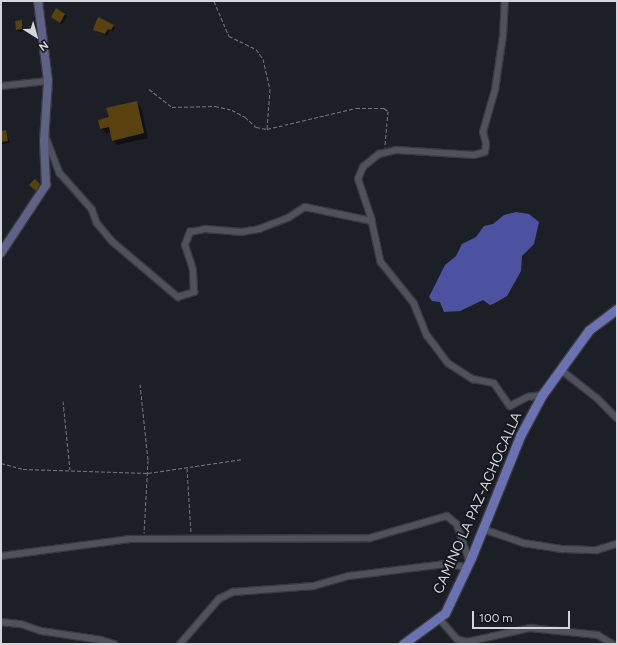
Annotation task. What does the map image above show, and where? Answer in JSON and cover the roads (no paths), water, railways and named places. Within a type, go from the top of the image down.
[{"type":"main road","name":"CAMINO LA PAZ-ACHOCALLA","points":[[403,644],[445,614],[483,529],[520,436],[542,395],[589,330],[617,309]]},
{"type":"street","points":[[1,252],[46,186],[44,133],[48,81],[38,1]]},
{"type":"street","points":[[505,1],[503,36],[496,68],[495,90],[483,132],[486,144],[485,152],[474,155],[407,150],[385,152],[372,159],[359,173],[360,186],[372,221],[381,262],[414,303],[427,335],[448,363],[473,379],[496,384],[510,406],[528,397],[542,395]]},
{"type":"street","points":[[1,86],[48,81]]},
{"type":"street","points":[[44,133],[60,173],[92,209],[97,223],[112,241],[178,297],[194,292],[193,270],[185,245],[190,232],[206,229],[241,232],[259,229],[288,218],[305,208],[372,221]]},
{"type":"street","points":[[560,369],[597,398],[617,418]]},
{"type":"street","points":[[1,556],[69,546],[143,539],[191,539],[246,536],[370,538],[447,516],[457,524],[468,564],[445,564],[349,576],[314,586],[233,592],[219,600],[180,644]]},
{"type":"street","points":[[483,529],[524,543],[563,549],[597,550],[617,544]]},
{"type":"street","points":[[440,618],[458,641],[467,642],[530,628],[561,633],[598,635],[614,644],[617,642]]},
{"type":"street","points":[[1,622],[21,624],[41,631],[101,640],[114,644]]}]
